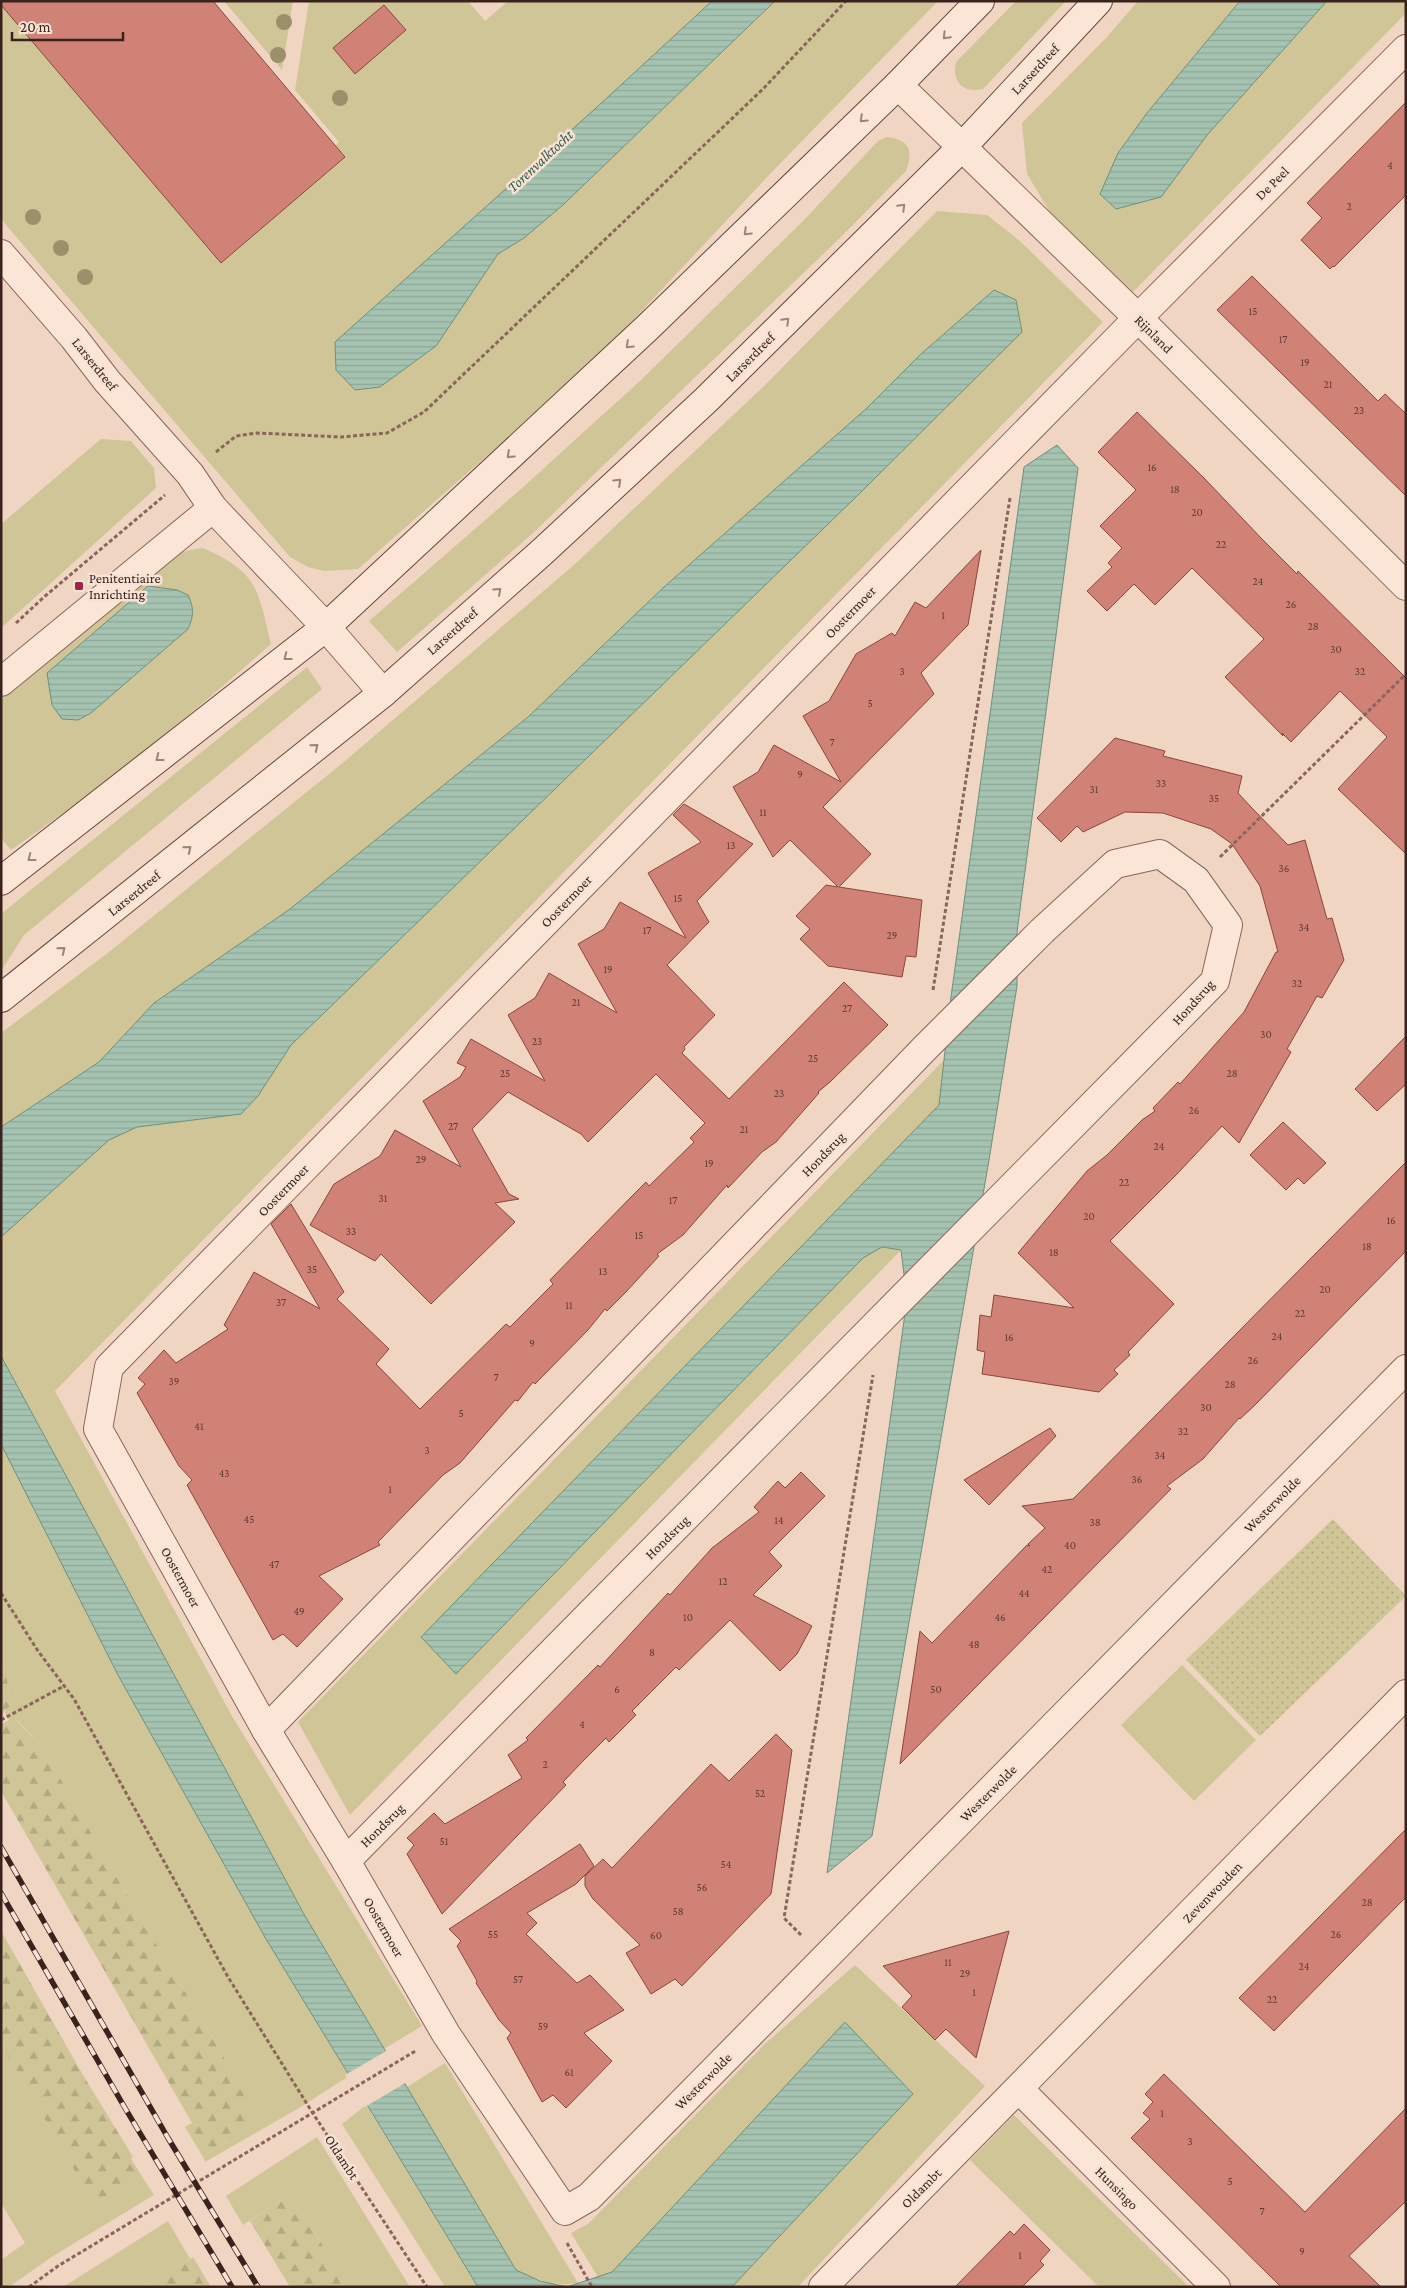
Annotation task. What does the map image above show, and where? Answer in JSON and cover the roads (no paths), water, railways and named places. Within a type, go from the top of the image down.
[{"type":"street","points":[[1,881],[326,628],[647,328],[898,85],[980,1]]},
{"type":"street","name":"Larserdreef","points":[[1,998],[383,693],[541,553],[706,400],[962,147],[1098,1]]},
{"type":"street","name":"De Peel","points":[[1138,318],[1406,48]]},
{"type":"street","name":"Rijnland","points":[[898,85],[1138,318],[1406,586]]},
{"type":"street","name":"Larserdreef","points":[[1,254],[74,338],[107,381],[190,474],[214,508],[326,628],[383,693]]},
{"type":"street","name":"Oostermoer","points":[[565,2211],[446,2034],[346,1861],[266,1730],[98,1429],[109,1368],[1138,318]]},
{"type":"street","points":[[1,682],[214,508]]},
{"type":"street","name":"Hondsrug","points":[[266,1730],[925,1048],[1042,931],[1115,864],[1160,854],[1196,880],[1228,926],[1215,982],[346,1861]]},
{"type":"street","name":"Westerwolde","points":[[565,2211],[589,2197],[1406,1369]]},
{"type":"street","name":"Zevenwouden","points":[[1019,2089],[1406,1694]]},
{"type":"street","name":"Oldambt","points":[[823,2287],[1019,2089]]},
{"type":"street","name":"Hunsingo","points":[[1019,2089],[1216,2287]]},
{"type":"water","name":"Torenvalktocht","points":[[712,1],[775,1],[564,204],[524,238],[498,254],[436,346],[380,387],[355,390],[336,370],[335,342],[596,108]]},
{"type":"water","points":[[1240,1],[1327,1],[1208,134],[1161,197],[1116,209],[1100,194],[1118,153],[1147,113]]},
{"type":"water","points":[[994,290],[1016,300],[1022,332],[857,496],[291,1045],[258,1096],[241,1114],[137,1127],[109,1140],[1,1237],[1,1127],[99,1062],[154,1003],[290,909],[528,717],[664,587],[867,408],[921,354]]},
{"type":"water","points":[[1057,445],[1078,468],[1017,932],[1017,986],[989,1160],[872,1836],[827,1873],[907,1299],[901,1250],[882,1247],[863,1258],[456,1674],[421,1637],[939,1105],[951,997],[1024,467]]},
{"type":"water","points":[[148,586],[177,590],[188,595],[192,612],[188,629],[91,713],[78,720],[62,719],[52,705],[47,673]]},
{"type":"water","points":[[1,1356],[305,1916],[516,2270],[540,2281],[567,2287],[478,2287],[266,1939],[119,1677],[1,1444]]},
{"type":"water","points":[[845,2022],[913,2094],[732,2287],[567,2287],[612,2272]]},
{"type":"railway","points":[[1,1847],[168,2138],[258,2287]]},
{"type":"railway","points":[[1,1893],[125,2108],[232,2287]]},
{"type":"place","name":"Penitentiaire Inrichting","points":[[79,586]]}]
